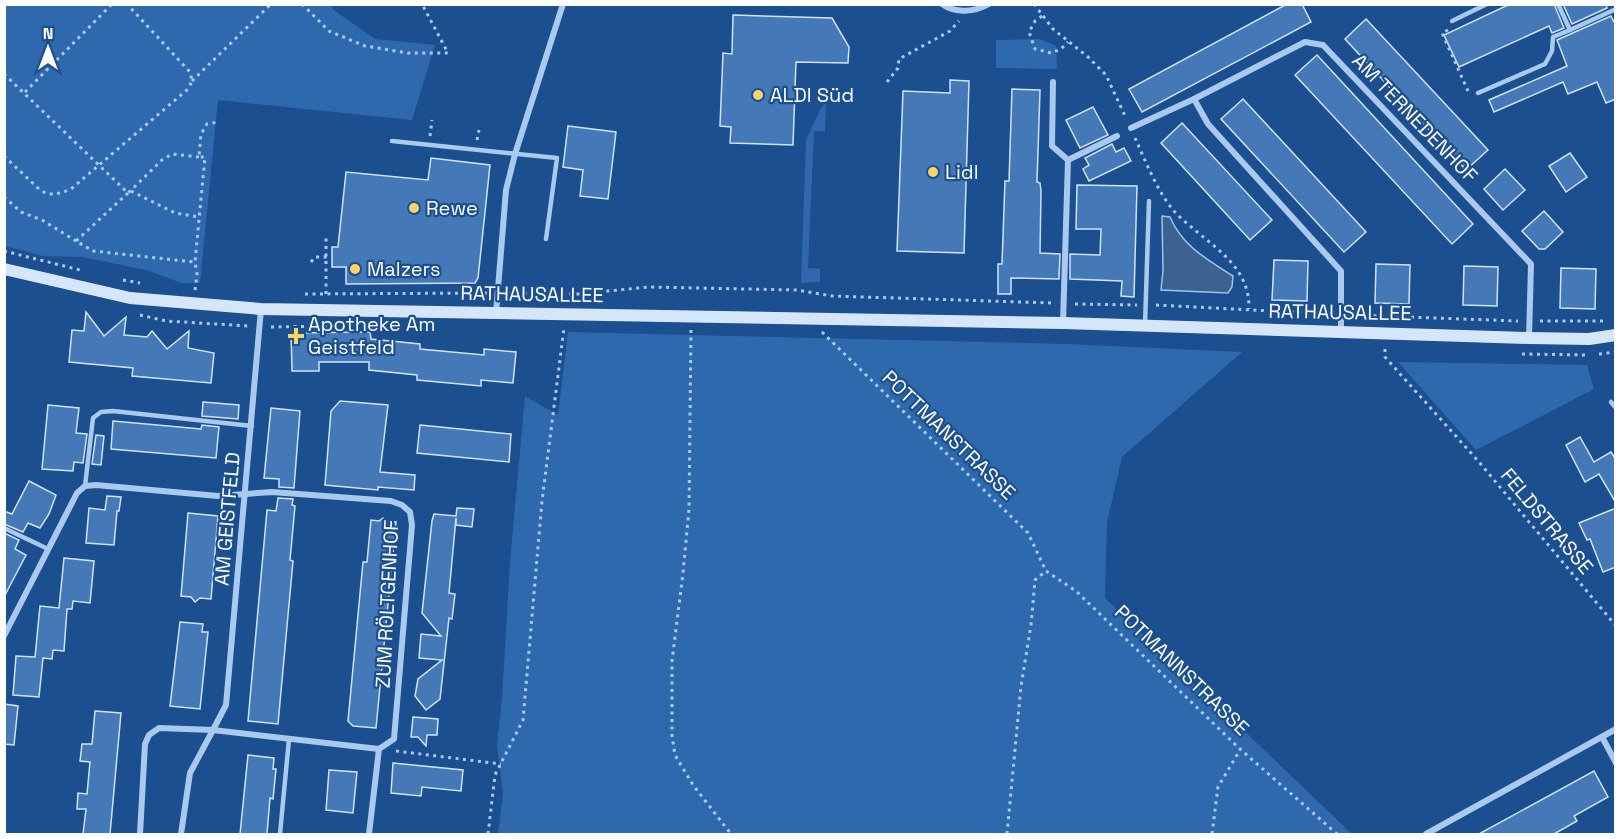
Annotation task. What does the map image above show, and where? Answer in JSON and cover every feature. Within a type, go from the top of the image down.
[{"type":"main road","name":"RATHAUSALLEE","points":[[4,269],[130,298],[261,309],[1063,323],[1529,338],[1590,339],[1616,335]]},
{"type":"street","points":[[496,313],[506,190],[515,154],[563,4]]},
{"type":"street","points":[[942,4],[946,8],[964,11],[978,10],[989,4]]},
{"type":"street","name":"AM TERNEDENHOF","points":[[1131,128],[1194,99],[1305,42],[1323,45],[1531,264],[1529,338]]},
{"type":"street","points":[[1053,82],[1052,146],[1068,160]]},
{"type":"street","points":[[1194,99],[1208,124],[1341,271],[1341,331]]},
{"type":"street","points":[[1068,160],[1117,136]]},
{"type":"street","points":[[1063,323],[1068,160]]},
{"type":"street","name":"AM GEISTFELD","points":[[181,834],[190,773],[226,705],[261,309]]},
{"type":"street","points":[[4,636],[77,493],[85,486],[96,485],[218,496],[246,494]]},
{"type":"street","name":"ZUM RÖLTGENHOF","points":[[246,494],[272,492],[391,501],[402,505],[410,512],[412,525],[394,739],[379,749],[369,834]]},
{"type":"street","points":[[140,834],[145,744],[149,735],[159,728],[213,730],[379,749]]},
{"type":"street","points":[[1426,834],[1616,729]]},
{"type":"street","points":[[1602,736],[1616,763]]},
{"type":"lane","points":[[1452,21],[1487,4]]},
{"type":"lane","points":[[1558,4],[1570,30]]},
{"type":"lane","points":[[1478,93],[1545,64],[1552,51],[1553,38],[1616,9]]},
{"type":"lane","points":[[392,141],[557,158],[546,238]]},
{"type":"lane","points":[[1146,325],[1149,201]]},
{"type":"lane","points":[[1611,402],[1616,408]]},
{"type":"lane","points":[[85,486],[93,418],[101,412],[113,411],[252,426]]},
{"type":"lane","points":[[4,528],[48,549]]},
{"type":"lane","points":[[280,834],[289,739]]},
{"type":"path","points":[[24,93],[112,4]]},
{"type":"path","points":[[127,4],[182,61],[190,72],[192,81]]},
{"type":"path","points":[[5,157],[48,195],[59,194],[71,189],[188,89],[192,81],[271,4]]},
{"type":"path","points":[[302,4],[329,31],[365,46],[408,53],[448,54],[422,4]]},
{"type":"path","points":[[1034,4],[1053,29],[1106,75],[1155,181],[1173,210],[1237,267],[1250,293],[1249,329]]},
{"type":"path","points":[[887,82],[898,68],[899,59],[950,31],[964,11]]},
{"type":"path","points":[[1042,16],[1035,21],[1029,32],[1035,49],[1051,54],[1068,42]]},
{"type":"path","points":[[1452,21],[1455,27],[1442,33],[1468,91],[1478,93]]},
{"type":"path","points":[[4,74],[129,191],[175,213],[199,217]]},
{"type":"path","points":[[429,145],[432,120]]},
{"type":"path","points":[[199,157],[201,134],[207,123],[219,122]]},
{"type":"path","points":[[76,241],[162,159],[172,154],[205,157],[195,262],[197,274],[195,305]]},
{"type":"path","points":[[4,197],[21,212],[42,220],[93,251],[195,262]]},
{"type":"path","points":[[326,236],[326,311]]},
{"type":"path","points":[[4,251],[93,273]]},
{"type":"path","points":[[311,262],[315,257],[332,257]]},
{"type":"path","points":[[116,279],[150,284]]},
{"type":"path","points":[[303,294],[532,294]]},
{"type":"path","points":[[488,834],[495,775],[524,720],[542,501],[564,326]]},
{"type":"path","points":[[691,326],[689,509],[672,661],[672,736],[675,755],[693,785],[731,834]]},
{"type":"path","name":"POTTMANSTRASSE","points":[[818,329],[1028,533],[1046,572]]},
{"type":"path","name":"FELDSTRASSE","points":[[1385,349],[1385,357],[1479,462],[1616,626]]},
{"type":"path","points":[[1007,834],[1021,686],[1032,625],[1035,580],[1046,572]]},
{"type":"path","name":"POTMANNSTRASSE","points":[[1046,572],[1076,591],[1240,749],[1337,834]]},
{"type":"path","points":[[379,749],[501,764]]},
{"type":"path","points":[[1212,834],[1218,787],[1240,749]]},
{"type":"shaded area","points":[[5,4],[333,5],[332,9],[375,39],[435,45],[412,120],[218,100],[200,283],[182,283],[146,270],[82,257],[43,256],[5,246]]},
{"type":"shaded area","points":[[1040,39],[1056,46],[1057,69],[996,68],[996,40]]},
{"type":"shaded area","points":[[826,103],[825,131],[814,131],[808,268],[820,269],[820,282],[801,283],[806,140],[820,110]]},
{"type":"shaded area","points":[[1162,216],[1170,217],[1181,236],[1189,244],[1233,276],[1232,287],[1228,293],[1161,290]]},
{"type":"shaded area","points":[[568,332],[1068,344],[1242,352],[1122,457],[1107,522],[1105,598],[1352,834],[498,834],[503,794],[497,745],[525,396],[558,415]]},
{"type":"shaded area","points":[[1398,362],[1587,365],[1594,389],[1476,450]]},
{"type":"building","points":[[1287,4],[1302,4],[1311,22],[1142,112],[1129,89]]},
{"type":"building","points":[[1510,4],[1554,4],[1564,28],[1552,33],[1549,26],[1459,67],[1444,35]]},
{"type":"building","points":[[1563,4],[1606,4],[1607,8],[1572,24]]},
{"type":"building","name":"ALDI Süd","points":[[733,15],[832,18],[849,47],[848,63],[796,62],[793,145],[730,143],[731,127],[720,126],[723,53],[732,54]]},
{"type":"building","points":[[1611,16],[1616,26],[1616,99],[1606,103],[1597,82],[1568,94],[1563,82],[1494,112],[1489,100],[1567,66],[1557,40]]},
{"type":"building","points":[[1366,19],[1488,150],[1466,170],[1345,39]]},
{"type":"building","points":[[1317,55],[1473,224],[1452,244],[1295,75]]},
{"type":"building","name":"Lidl","points":[[950,80],[969,81],[964,253],[897,251],[903,91],[950,93]]},
{"type":"building","points":[[1012,89],[1040,90],[1037,182],[1040,183],[1041,191],[1040,253],[1060,254],[1059,279],[1011,278],[1011,294],[998,294],[998,264],[1002,264],[1005,181],[1009,181]]},
{"type":"building","points":[[1243,99],[1366,232],[1344,252],[1221,119]]},
{"type":"building","points":[[1093,107],[1108,135],[1080,148],[1066,120]]},
{"type":"building","points":[[1182,123],[1272,220],[1250,240],[1161,143]]},
{"type":"building","points":[[568,126],[616,132],[608,199],[580,196],[583,170],[563,167]]},
{"type":"building","points":[[1112,144],[1116,152],[1124,148],[1131,161],[1089,181],[1083,169],[1089,165],[1085,158]]},
{"type":"building","points":[[1570,153],[1587,177],[1566,192],[1549,166]]},
{"type":"building","name":"Rewe","points":[[431,158],[490,165],[478,278],[475,283],[346,284],[346,267],[332,267],[332,247],[338,247],[346,172],[428,180]]},
{"type":"building","points":[[1505,169],[1525,190],[1503,210],[1484,189]]},
{"type":"building","points":[[1077,185],[1137,186],[1134,297],[1121,296],[1122,281],[1070,279],[1070,254],[1100,255],[1101,229],[1076,229]]},
{"type":"building","points":[[1544,211],[1563,232],[1545,249],[1539,249],[1522,231]]},
{"type":"building","points":[[1274,260],[1308,261],[1307,301],[1272,300]]},
{"type":"building","points":[[1376,264],[1410,265],[1409,304],[1375,303]]},
{"type":"building","points":[[1464,266],[1498,267],[1497,306],[1463,305]]},
{"type":"building","points":[[1561,268],[1596,269],[1595,309],[1560,308]]},
{"type":"building","points":[[86,312],[104,336],[126,317],[124,335],[147,337],[152,331],[167,349],[189,331],[188,348],[214,353],[211,383],[132,376],[133,368],[69,362],[72,330],[84,331]]},
{"type":"building","points":[[370,332],[371,339],[420,344],[420,349],[484,355],[484,349],[516,352],[513,383],[481,380],[481,386],[417,380],[417,375],[369,370],[369,362],[319,362],[319,371],[292,371],[291,333]]},
{"type":"building","points":[[340,401],[388,405],[380,472],[415,475],[414,490],[378,487],[378,490],[325,485],[331,411]]},
{"type":"building","points":[[203,402],[239,405],[238,419],[202,416]]},
{"type":"building","points":[[48,405],[79,408],[76,433],[87,434],[83,463],[74,462],[73,471],[42,469]]},
{"type":"building","points":[[271,408],[300,411],[294,488],[279,487],[279,479],[264,478]]},
{"type":"building","points":[[113,421],[201,429],[202,425],[219,427],[216,458],[111,449]]},
{"type":"building","points":[[420,425],[511,434],[509,462],[417,453]]},
{"type":"building","points":[[96,435],[104,436],[101,465],[92,464]]},
{"type":"building","points":[[1580,437],[1594,462],[1611,452],[1616,460],[1616,503],[1599,474],[1585,482],[1566,445]]},
{"type":"building","points":[[29,481],[56,495],[49,514],[40,528],[28,523],[23,532],[4,524],[4,511],[12,514]]},
{"type":"building","points":[[107,496],[121,497],[119,511],[117,511],[114,545],[86,543],[89,508],[105,510]]},
{"type":"building","points":[[278,498],[293,499],[292,505],[295,506],[290,560],[293,561],[278,724],[248,721],[267,510],[276,511]]},
{"type":"building","points":[[457,508],[474,509],[472,527],[456,525],[456,518],[449,593],[455,594],[452,619],[449,618],[440,699],[426,710],[415,696],[418,679],[442,660],[419,658],[421,634],[441,636],[422,613],[432,521],[434,514],[456,516]]},
{"type":"building","points":[[1616,508],[1616,567],[1603,572],[1590,539],[1587,540],[1579,523]]},
{"type":"building","points":[[188,513],[218,516],[211,599],[200,598],[195,602],[191,597],[181,596]]},
{"type":"building","points":[[383,518],[386,521],[396,522],[376,728],[353,726],[348,721],[363,562],[367,562],[371,520],[379,521]]},
{"type":"building","points":[[4,533],[19,540],[15,549],[26,555],[4,597]]},
{"type":"building","points":[[64,558],[94,561],[90,603],[73,601],[72,609],[67,609],[64,651],[53,650],[52,659],[43,658],[39,697],[13,695],[16,656],[35,657],[40,606],[59,608]]},
{"type":"building","points":[[180,622],[203,624],[202,632],[208,632],[200,709],[170,706]]},
{"type":"building","points":[[4,704],[18,706],[14,745],[4,744]]},
{"type":"building","points":[[95,711],[121,713],[110,834],[83,834],[86,809],[77,809],[78,793],[87,794],[90,762],[80,761],[82,744],[92,744]]},
{"type":"building","points":[[413,717],[438,719],[437,735],[427,735],[426,746],[418,737],[411,737]]},
{"type":"building","points":[[248,755],[274,758],[273,769],[276,769],[273,799],[270,798],[267,834],[240,834]]},
{"type":"building","points":[[393,763],[463,770],[461,791],[422,787],[421,796],[391,793]]},
{"type":"building","points":[[329,770],[357,772],[353,813],[326,810]]},
{"type":"building","points":[[1594,771],[1608,797],[1574,816],[1577,821],[1554,834],[1479,834]]},
{"type":"place","name":"ALDI Süd","points":[[758,95]]},
{"type":"place","name":"Lidl","points":[[933,172]]},
{"type":"place","name":"Rewe","points":[[414,208]]},
{"type":"place","name":"Malzers","points":[[355,269]]},
{"type":"place","name":"Apotheke Am Geistfeld","points":[[296,336]]}]
